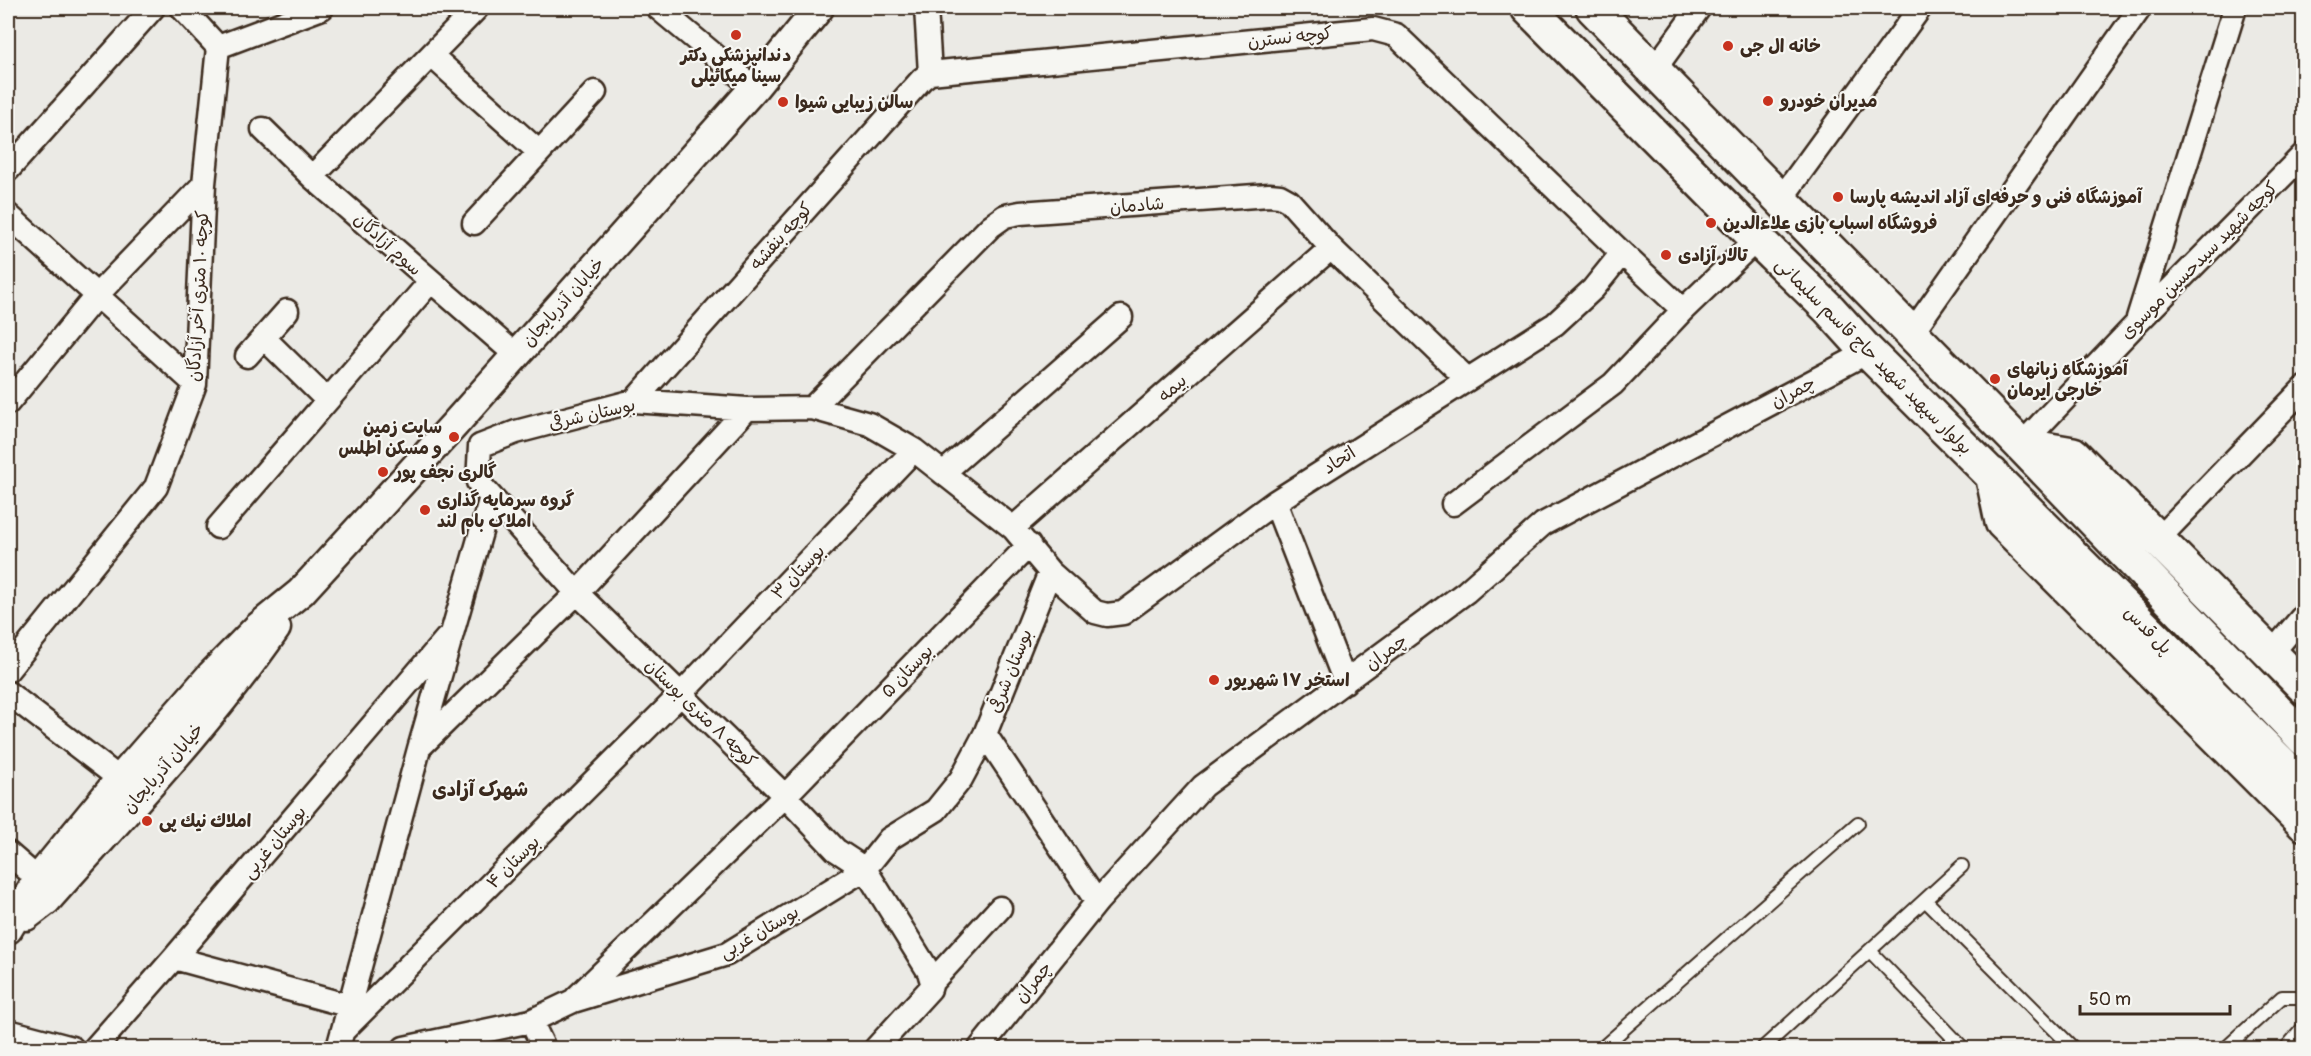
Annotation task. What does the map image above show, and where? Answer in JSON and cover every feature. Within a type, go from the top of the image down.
[{"type":"main road","name":"بولوار سپهبد شهید حاج قاسم سلیمانی","points":[[1528,8],[1992,474]]},
{"type":"main road","points":[[1593,8],[2021,445],[2073,454],[2304,687]]},
{"type":"main road","name":"پل قدس","points":[[2021,445],[2304,739]]},
{"type":"main road","points":[[1992,474],[2002,522],[2304,824]]},
{"type":"main road","name":"پل قدس","points":[[1992,474],[2304,786]]},
{"type":"street","points":[[8,170],[153,8]]},
{"type":"street","points":[[182,8],[218,47],[322,8]]},
{"type":"street","points":[[312,177],[477,8]]},
{"type":"street","name":"خیابان آذربایجان","points":[[8,929],[38,879],[120,779],[211,675],[258,627],[301,592],[454,426],[754,88],[819,8]]},
{"type":"street","points":[[926,8],[930,74]]},
{"type":"street","points":[[1654,70],[1699,8]]},
{"type":"street","points":[[1781,199],[1920,8]]},
{"type":"street","points":[[1911,334],[2140,8]]},
{"type":"street","points":[[2137,322],[2235,8]]},
{"type":"street","points":[[673,12],[754,88]]},
{"type":"street","name":"کوچه نسترن","points":[[930,74],[1373,29],[1387,32],[1396,35],[1683,310]]},
{"type":"street","name":"کوچه ۱۰ متری آخر آزادگان","points":[[8,670],[156,487],[195,384],[204,184],[218,47]]},
{"type":"street","points":[[431,56],[539,152]]},
{"type":"street","name":"کوچه بنفشه","points":[[634,401],[921,79],[930,74]]},
{"type":"street","points":[[474,223],[595,92]]},
{"type":"street","name":"سوم آزادگان","points":[[263,129],[312,177],[516,355]]},
{"type":"street","name":"کوچه شهید سیدحسین موسوی","points":[[2021,445],[2137,322],[2304,154]]},
{"type":"street","points":[[8,403],[97,295],[204,184]]},
{"type":"street","name":"شادمان","points":[[812,408],[991,226],[1005,216],[1032,212],[1280,196],[1289,201],[1331,248],[1467,378]]},
{"type":"street","points":[[8,215],[195,384]]},
{"type":"street","points":[[1453,504],[1613,384],[1683,310],[1757,239]]},
{"type":"street","name":"بیمه","points":[[1013,528],[1331,248]]},
{"type":"street","name":"اتحاد","points":[[1050,572],[1095,612],[1107,615],[1123,613],[1275,502],[1555,324],[1593,289],[1622,253]]},
{"type":"street","points":[[218,527],[430,282]]},
{"type":"street","points":[[247,356],[287,311]]},
{"type":"street","points":[[943,473],[1121,316]]},
{"type":"street","points":[[264,338],[327,399]]},
{"type":"street","name":"چمران","points":[[980,1048],[1097,902],[1203,786],[1466,592],[1543,524],[1868,352]]},
{"type":"street","points":[[2158,539],[2304,388]]},
{"type":"street","name":"بوستان شرقی","points":[[480,446],[516,432],[634,401],[747,409],[812,408],[869,424],[914,450],[1013,528],[1029,545],[1050,572],[985,734],[961,779],[936,810],[889,839],[865,869]]},
{"type":"street","points":[[419,748],[577,593],[747,409]]},
{"type":"street","points":[[454,426],[480,446]]},
{"type":"street","name":"کوچه ۸ متری بوستان","points":[[480,446],[478,482],[577,593],[785,796],[836,850],[865,869],[929,972],[932,982]]},
{"type":"street","name":"بوستان ۳","points":[[681,694],[914,450]]},
{"type":"street","name":"بوستان غربی","points":[[341,1039],[419,748],[491,497]]},
{"type":"street","points":[[1275,502],[1345,682]]},
{"type":"street","name":"بوستان ۵","points":[[573,1001],[785,796],[1029,545]]},
{"type":"street","name":"خیابان آذربایجان","points":[[8,929],[47,900],[177,754],[255,659],[301,592]]},
{"type":"street","points":[[2271,654],[2304,615]]},
{"type":"street","name":"بوستان غربی","points":[[95,1048],[451,633]]},
{"type":"street","points":[[8,693],[120,779]]},
{"type":"street","name":"بوستان ۴","points":[[341,1039],[681,694]]},
{"type":"street","points":[[985,734],[1097,902]]},
{"type":"street","points":[[8,853],[38,879]]},
{"type":"street","name":"بوستان غربی","points":[[404,1048],[531,1021],[573,1001],[727,954],[865,869]]},
{"type":"street","points":[[876,1048],[930,989],[932,982],[1000,908]]},
{"type":"street","points":[[174,958],[350,1006]]},
{"type":"street","points":[[531,1021],[544,1048]]},
{"type":"street","points":[[8,1031],[72,1048]]},
{"type":"lane","points":[[1602,1048],[1858,823]]},
{"type":"lane","points":[[1763,1048],[1962,866]]},
{"type":"lane","points":[[1925,900],[2073,1048]]},
{"type":"lane","points":[[1869,951],[1963,1048]]},
{"type":"lane","points":[[2226,1048],[2282,997],[2298,997],[2304,1001]]},
{"type":"lane","points":[[2286,1048],[2304,1027]]},
{"type":"place","name":"دندانپزشکی دکتر سینا میکائیلی","points":[[736,35]]},
{"type":"place","name":"خانه ال جی","points":[[1728,46]]},
{"type":"place","name":"مدیران خودرو","points":[[1768,101]]},
{"type":"place","name":"سالن زیبایی شیوا","points":[[783,102]]},
{"type":"place","name":"آموزشگاه فنی و حرفه‌ای آزاد اندیشه پارسا","points":[[1838,197]]},
{"type":"place","name":"فروشگاه اسباب بازی علاءالدین","points":[[1711,223]]},
{"type":"place","name":"تالار آزادی","points":[[1666,255]]},
{"type":"place","name":"آموزشگاه زبانهای خارجی ایرمان","points":[[1995,379]]},
{"type":"place","name":"سایت زمین و مسکن اطلس","points":[[454,437]]},
{"type":"place","name":"گالری نجف پور","points":[[383,472]]},
{"type":"place","name":"گروه سرمایه گذاری املاک بام لند","points":[[425,510]]},
{"type":"place","name":"استخر ١٧ شهریور","points":[[1214,680]]},
{"type":"place","name":"املاك نيك پى","points":[[147,821]]},
{"type":"district","name":"شهرک آزادی","points":[[480,789]]}]
